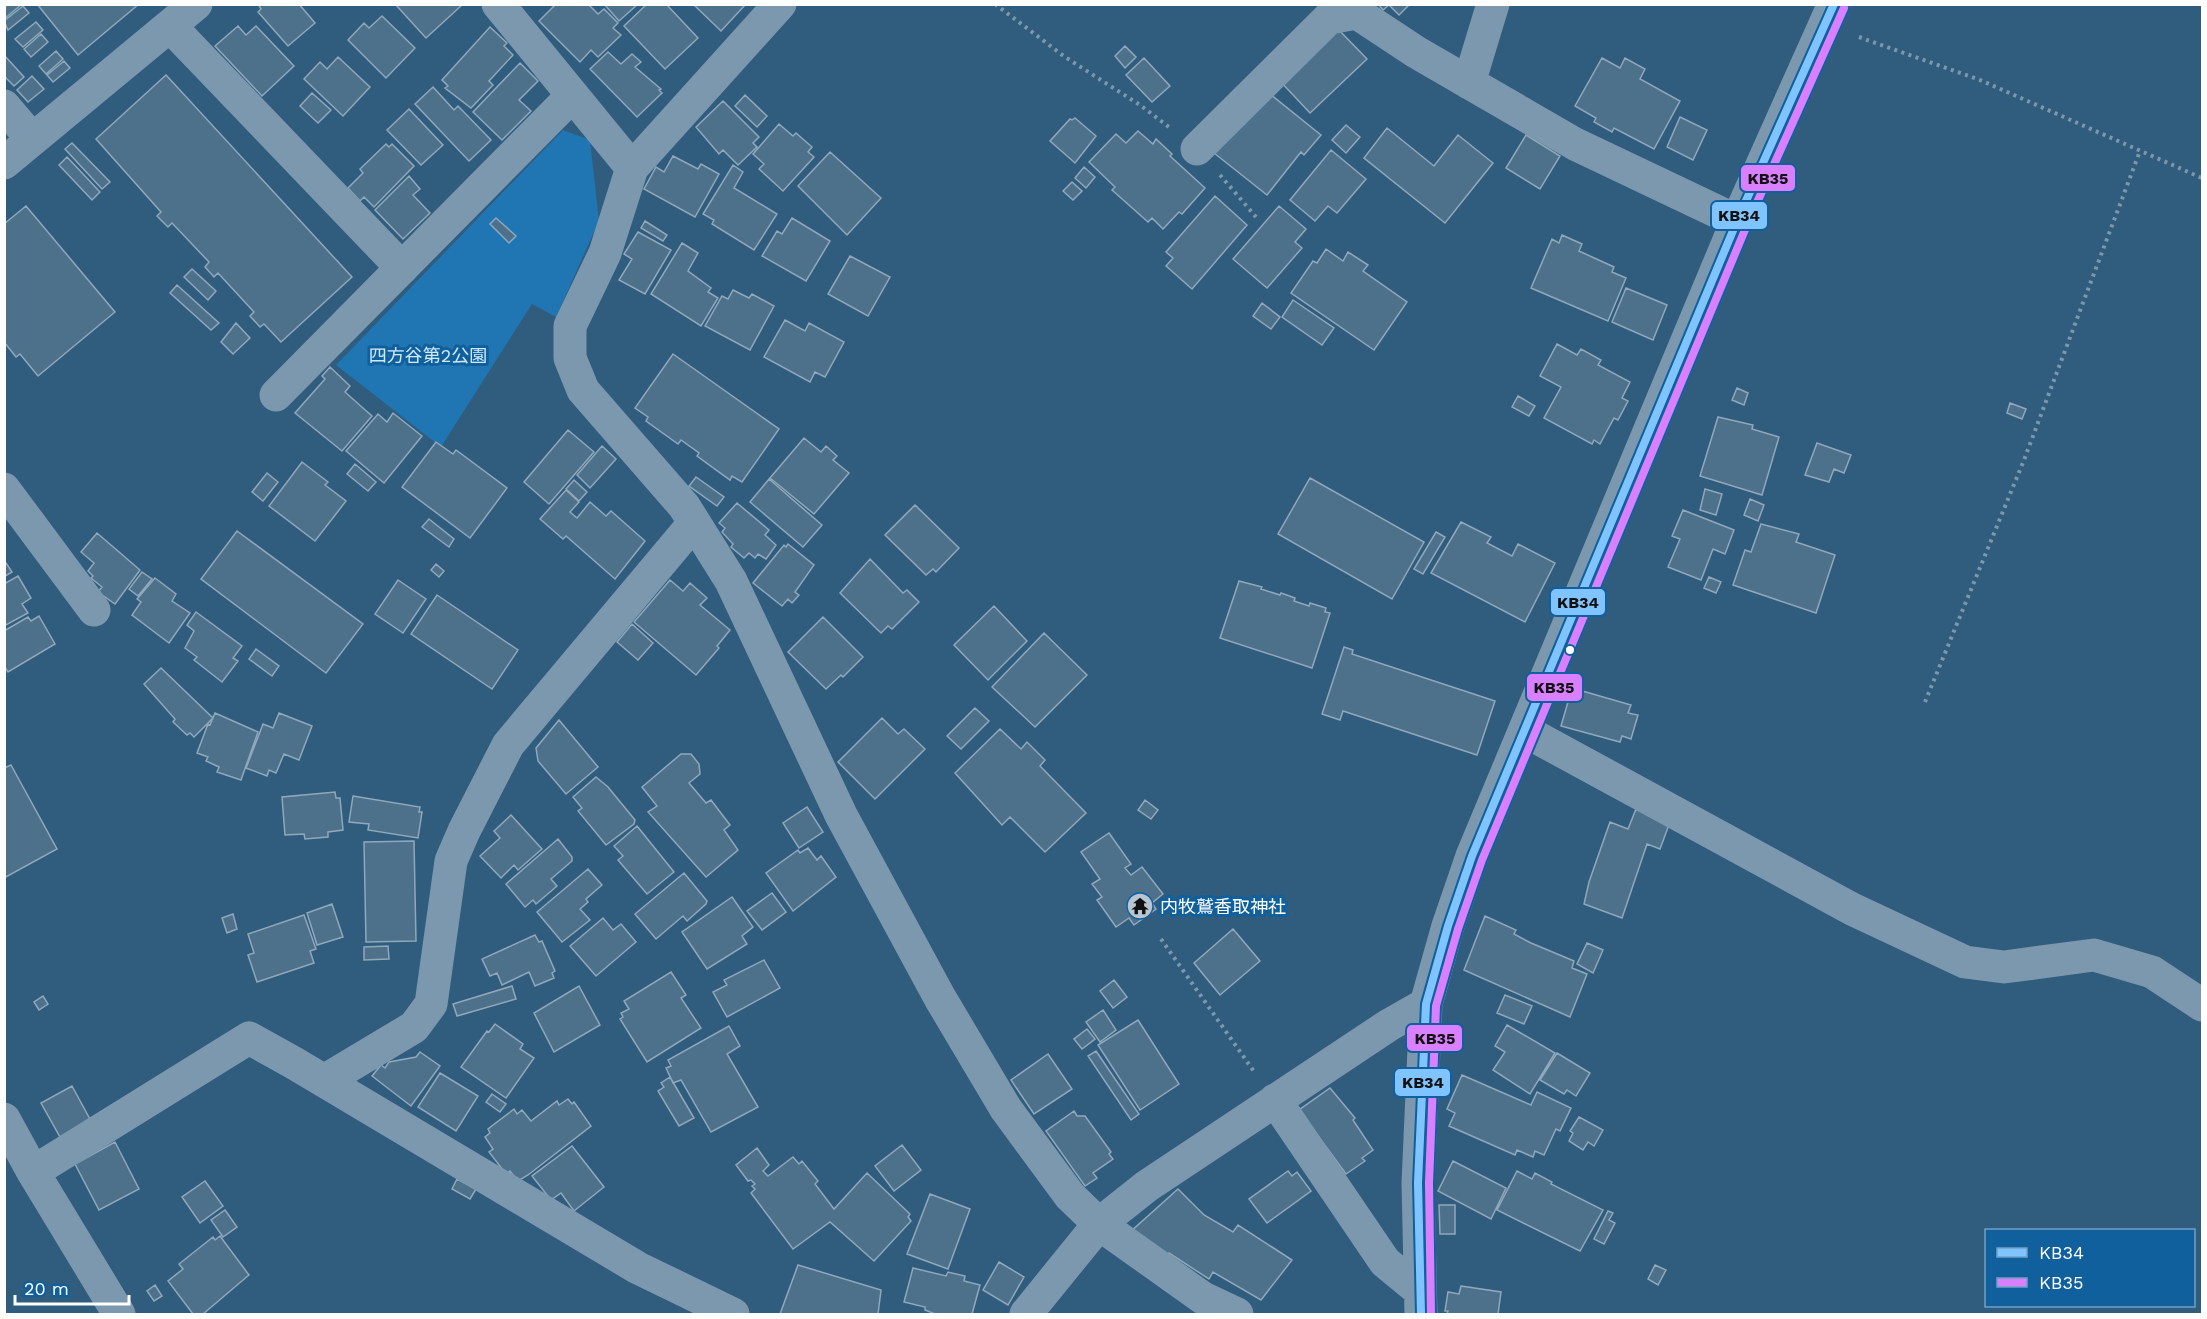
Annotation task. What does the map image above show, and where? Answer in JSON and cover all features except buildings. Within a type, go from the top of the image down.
[{"type":"street","points":[[4,163],[196,4]]},
{"type":"street","points":[[498,4],[571,97],[632,168]]},
{"type":"street","points":[[780,4],[632,168],[605,253],[570,326],[570,358],[583,390],[684,506],[731,581],[841,815],[940,998],[1006,1109],[1070,1196],[1099,1224],[1203,1298],[1237,1314]]},
{"type":"street","points":[[1469,83],[1493,4]]},
{"type":"street","points":[[1197,149],[1329,18],[1357,13],[1416,52],[1575,144],[1737,221]]},
{"type":"street","points":[[1420,1302],[1418,1183],[1426,1004],[1448,926],[1472,856],[1737,221],[1830,14]]},
{"type":"street","points":[[170,26],[402,268]]},
{"type":"street","points":[[276,395],[571,97]]},
{"type":"street","points":[[4,106],[32,139]]},
{"type":"street","points":[[4,489],[94,610]]},
{"type":"street","points":[[324,1081],[414,1027],[431,1004],[451,861],[508,745],[694,523]]},
{"type":"street","points":[[1525,731],[1852,909],[1965,962],[2004,967],[2094,955],[2152,972],[2202,1005]]},
{"type":"street","points":[[1026,1314],[1099,1224],[1147,1186],[1389,1024],[1426,1004]]},
{"type":"street","points":[[33,1172],[249,1038],[638,1269],[733,1314]]},
{"type":"street","points":[[1275,1101],[1385,1263],[1420,1302]]},
{"type":"street","points":[[4,1119],[33,1172],[119,1314]]},
{"type":"path","points":[[995,4],[1065,57],[1140,105],[1197,149],[1256,217]]},
{"type":"path","points":[[1830,14],[2202,178]]},
{"type":"path","points":[[1925,702],[2024,460],[2140,150]]},
{"type":"path","points":[[1161,939],[1275,1101]]},
{"type":"green space","name":"四方谷第2公園","points":[[563,130],[590,140],[599,221],[556,317],[532,304],[441,447],[336,365]]},
{"type":"transit line","name":"KB34","points":[[1421,1314],[1418,1183],[1426,1004],[1448,926],[1472,856],[1737,221],[1834,4]]},
{"type":"transit line","name":"KB35","points":[[1431,1314],[1429,1183],[1436,1006],[1458,929],[1482,860],[1747,225],[1844,8]]},
{"type":"place","name":"内牧鷲香取神社","points":[[1140,906]]}]
